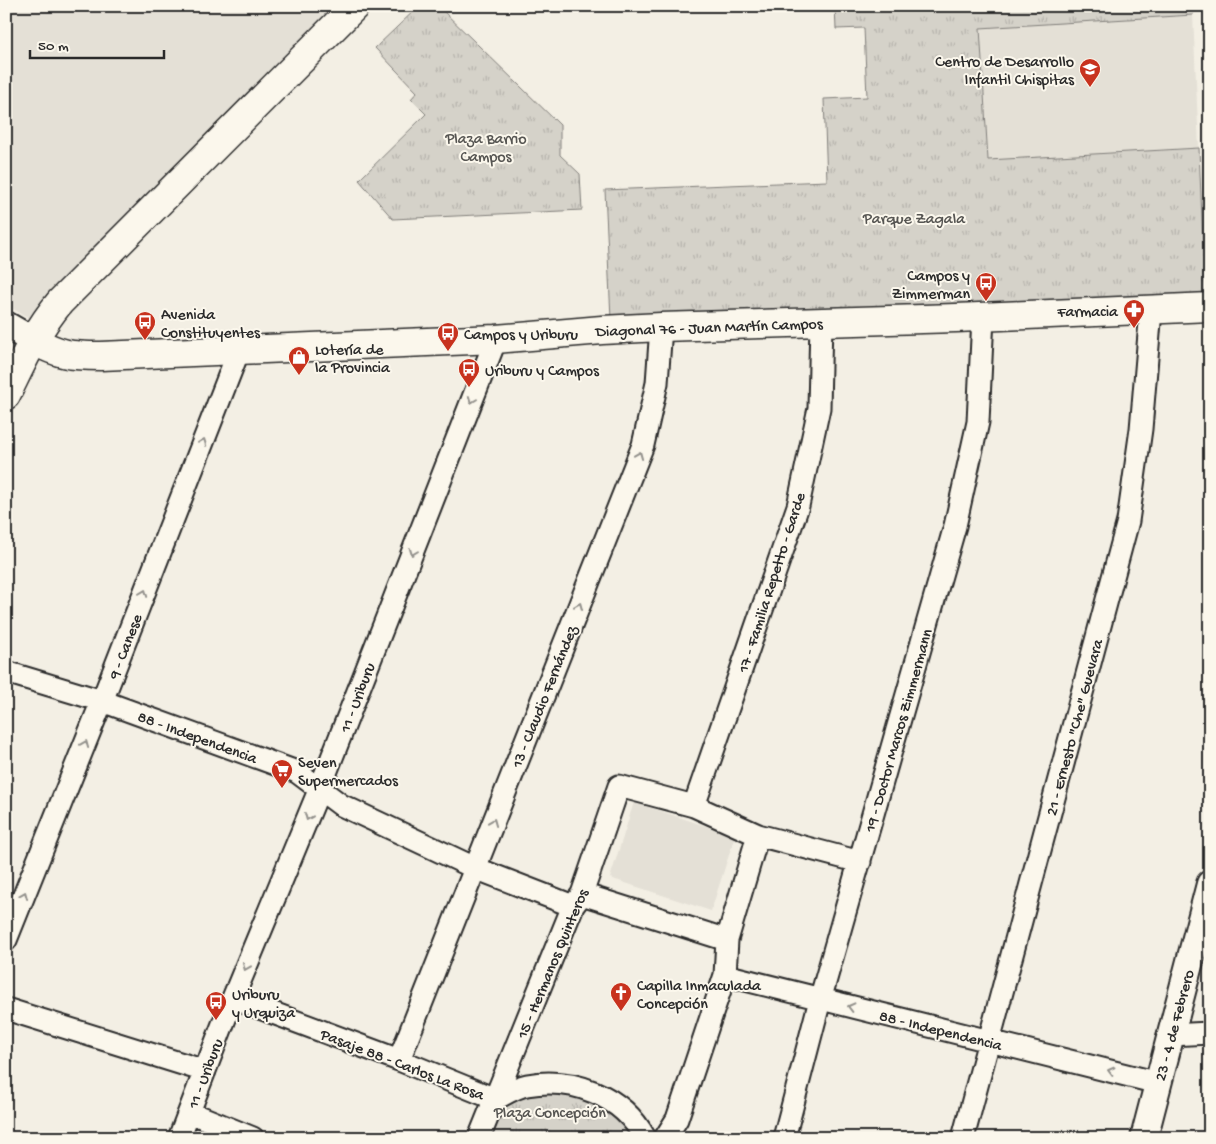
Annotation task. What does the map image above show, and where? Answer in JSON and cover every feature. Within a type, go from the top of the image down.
[{"type":"main road","points":[[6,395],[32,340],[60,302],[355,6]]},
{"type":"main road","name":"Diagonal 76 - Juan Martín Campos","points":[[32,340],[51,350],[72,356],[496,338],[661,327],[982,317],[1210,307]]},
{"type":"street","name":"21 - Ernesto \"Che\" Guevara","points":[[963,1138],[1128,522],[1141,429],[1151,310]]},
{"type":"street","name":"19 - Doctor Marcos Zimmermann","points":[[784,1138],[820,1000],[957,516],[978,422],[982,317]]},
{"type":"street","name":"17 - Familia Repetto - Garde","points":[[694,806],[798,506],[819,408],[821,322]]},
{"type":"street","points":[[6,325],[32,340]]},
{"type":"street","name":"13 - Claudio Fernández","points":[[399,1060],[643,445],[657,383],[661,327]]},
{"type":"street","name":"11 - Uriburu","points":[[179,1138],[233,998],[320,788],[496,338]]},
{"type":"street","name":"9 - Canese","points":[[6,940],[102,701],[239,350]]},
{"type":"street","name":"88 - Independencia","points":[[6,672],[102,701],[297,772],[341,805],[475,868],[577,900],[727,940]]},
{"type":"street","name":"15 - Hermanos Quinteros","points":[[479,1138],[577,900],[619,786],[694,806]]},
{"type":"street","points":[[694,806],[758,835],[860,862]]},
{"type":"street","points":[[665,1138],[677,1120],[725,975],[727,940],[758,835]]},
{"type":"street","name":"23 - 4 de Febrero","points":[[1144,1138],[1210,884]]},
{"type":"street","name":"88 - Independencia","points":[[725,975],[1158,1083]]},
{"type":"street","name":"Pasaje 88 - Carlos La Rosa","points":[[233,998],[399,1060],[495,1099],[525,1086],[557,1082],[588,1089],[616,1104],[639,1126],[645,1138]]},
{"type":"street","points":[[6,1009],[205,1071]]},
{"type":"street","points":[[1170,1035],[1210,1033]]},
{"type":"street","points":[[189,1112],[252,1138]]},
{"type":"shaded area","points":[[6,6],[335,6],[31,319],[6,305]]},
{"type":"shaded area","name":"Centro de Desarrollo Infantil Chispitas","points":[[1193,15],[1199,148],[988,161],[980,27]]},
{"type":"shaded area","points":[[634,802],[735,836],[711,911],[610,878]]},
{"type":"green space","name":"Plaza Barrio Campos","points":[[419,6],[438,6],[560,125],[560,155],[580,174],[582,210],[393,219],[359,180],[426,114],[411,99],[417,92],[375,48]]},
{"type":"green space","name":"Parque Zagala","points":[[835,6],[1192,6],[1193,15],[980,28],[988,160],[1199,148],[1205,296],[611,319],[605,190],[827,181],[824,99],[867,97],[864,28],[836,29]]},
{"type":"green space","name":"Plaza Concepción","points":[[588,1089],[645,1138],[479,1138],[495,1099]]},
{"type":"place","name":"Centro de Desarrollo Infantil Chispitas","points":[[1090,88]]},
{"type":"place","name":"Campos y Zimmerman","points":[[986,302]]},
{"type":"place","name":"Farmacia","points":[[1134,329]]},
{"type":"place","name":"Avenida Constituyentes","points":[[145,341]]},
{"type":"place","name":"Campos y Uriburu","points":[[448,352]]},
{"type":"place","name":"Lotería de la Provincia","points":[[299,376]]},
{"type":"place","name":"Uriburu y Campos","points":[[469,388]]},
{"type":"place","name":"Seven Supermercados","points":[[282,789]]},
{"type":"place","name":"Capilla Inmaculada Concepción","points":[[621,1012]]},
{"type":"place","name":"Uriburu y Urquiza","points":[[216,1021]]}]
